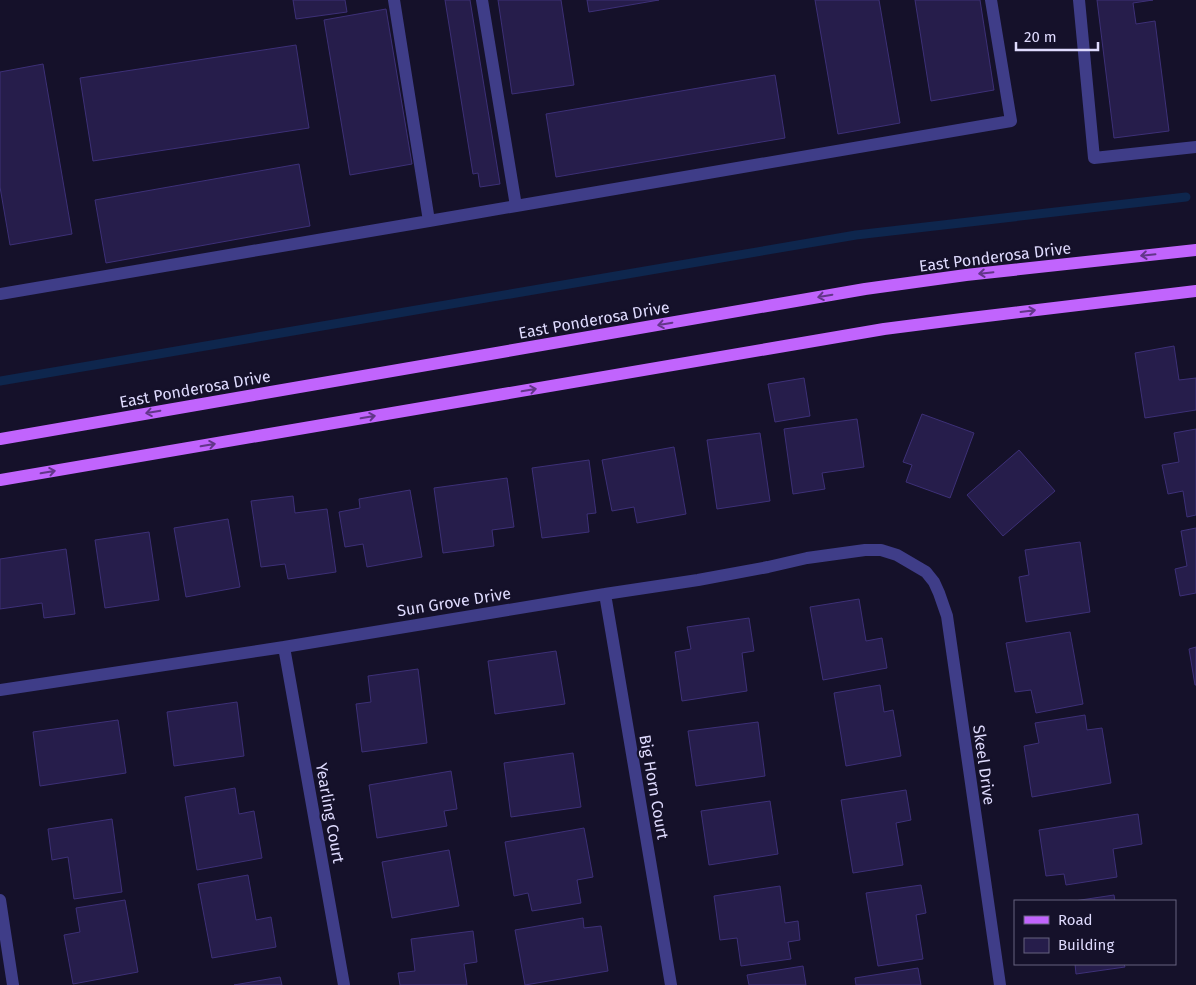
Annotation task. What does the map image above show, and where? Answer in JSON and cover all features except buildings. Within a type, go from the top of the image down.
[{"type":"main road","name":"East Ponderosa Drive","points":[[0,439],[865,289],[966,275],[1196,250]]},
{"type":"main road","points":[[0,480],[884,329],[1196,291]]},
{"type":"street","points":[[394,0],[429,221]]},
{"type":"street","points":[[482,0],[516,206]]},
{"type":"street","points":[[0,294],[1011,121],[991,0]]},
{"type":"street","points":[[1079,0],[1094,158],[1196,147]]},
{"type":"street","name":"Sun Grove Drive","points":[[0,690],[284,647],[707,578],[807,558],[865,550],[882,550],[911,563]]},
{"type":"street","name":"Skeel Drive","points":[[911,563],[926,572],[934,582],[947,616],[1000,985]]},
{"type":"street","name":"Big Horn Court","points":[[605,594],[671,985]]},
{"type":"street","name":"Yearling Court","points":[[284,647],[344,985]]},
{"type":"street","points":[[0,900],[13,985]]},
{"type":"waterway","points":[[0,381],[856,235],[1186,197]]}]
